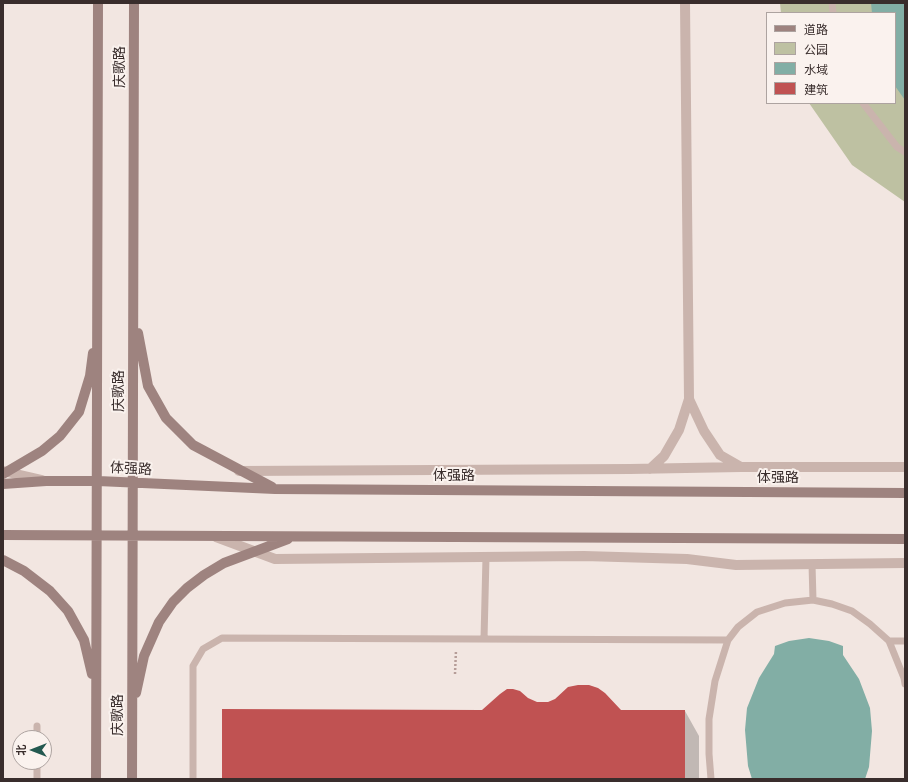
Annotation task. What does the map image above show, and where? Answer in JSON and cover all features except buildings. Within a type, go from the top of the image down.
[{"type":"main road","name":"庆歌路","points":[[96,779],[98,536],[98,3]]},
{"type":"main road","name":"庆歌路","points":[[132,779],[134,3]]},
{"type":"main road","points":[[133,309],[148,386],[166,418],[193,445],[275,489]]},
{"type":"main road","points":[[5,473],[42,451],[60,436],[79,412],[90,376],[98,310]]},
{"type":"main road","name":"体强路","points":[[3,484],[46,481],[98,481],[275,489],[905,492]]},
{"type":"main road","points":[[3,535],[905,540]]},
{"type":"main road","points":[[132,710],[144,656],[159,622],[173,602],[187,588],[204,575],[224,563],[295,537]]},
{"type":"main road","points":[[3,560],[24,571],[50,590],[68,611],[84,640],[90,664],[97,710]]},
{"type":"street","points":[[650,469],[664,456],[679,430],[689,399],[685,3]]},
{"type":"street","points":[[689,399],[704,431],[720,455],[741,467]]},
{"type":"street","points":[[239,471],[905,467]]},
{"type":"street","points":[[5,473],[46,481]]},
{"type":"street","points":[[216,537],[275,559],[584,556],[687,559],[736,565],[905,563]]},
{"type":"lane","points":[[865,104],[897,147],[905,152]]},
{"type":"lane","points":[[484,639],[486,557]]},
{"type":"lane","points":[[812,564],[813,600]]},
{"type":"lane","points":[[711,779],[709,719],[715,681],[728,640],[738,628],[757,612],[785,603],[813,600],[832,604],[852,611],[870,624],[889,641],[905,684]]},
{"type":"lane","points":[[193,779],[193,666],[203,649],[222,638],[728,640]]},
{"type":"lane","points":[[889,641],[905,641]]},
{"type":"path","points":[[455,674],[456,639]]},
{"type":"green space","points":[[780,3],[905,3],[905,202],[852,165],[810,104],[896,104],[896,12],[781,12]]},
{"type":"water","points":[[871,3],[905,3],[905,100],[896,87],[896,12],[872,12]]},
{"type":"water","points":[[809,638],[829,641],[843,646],[843,655],[859,679],[870,708],[872,731],[869,767],[865,779],[752,779],[748,766],[745,730],[747,708],[759,678],[774,654],[775,646],[789,641]]}]
